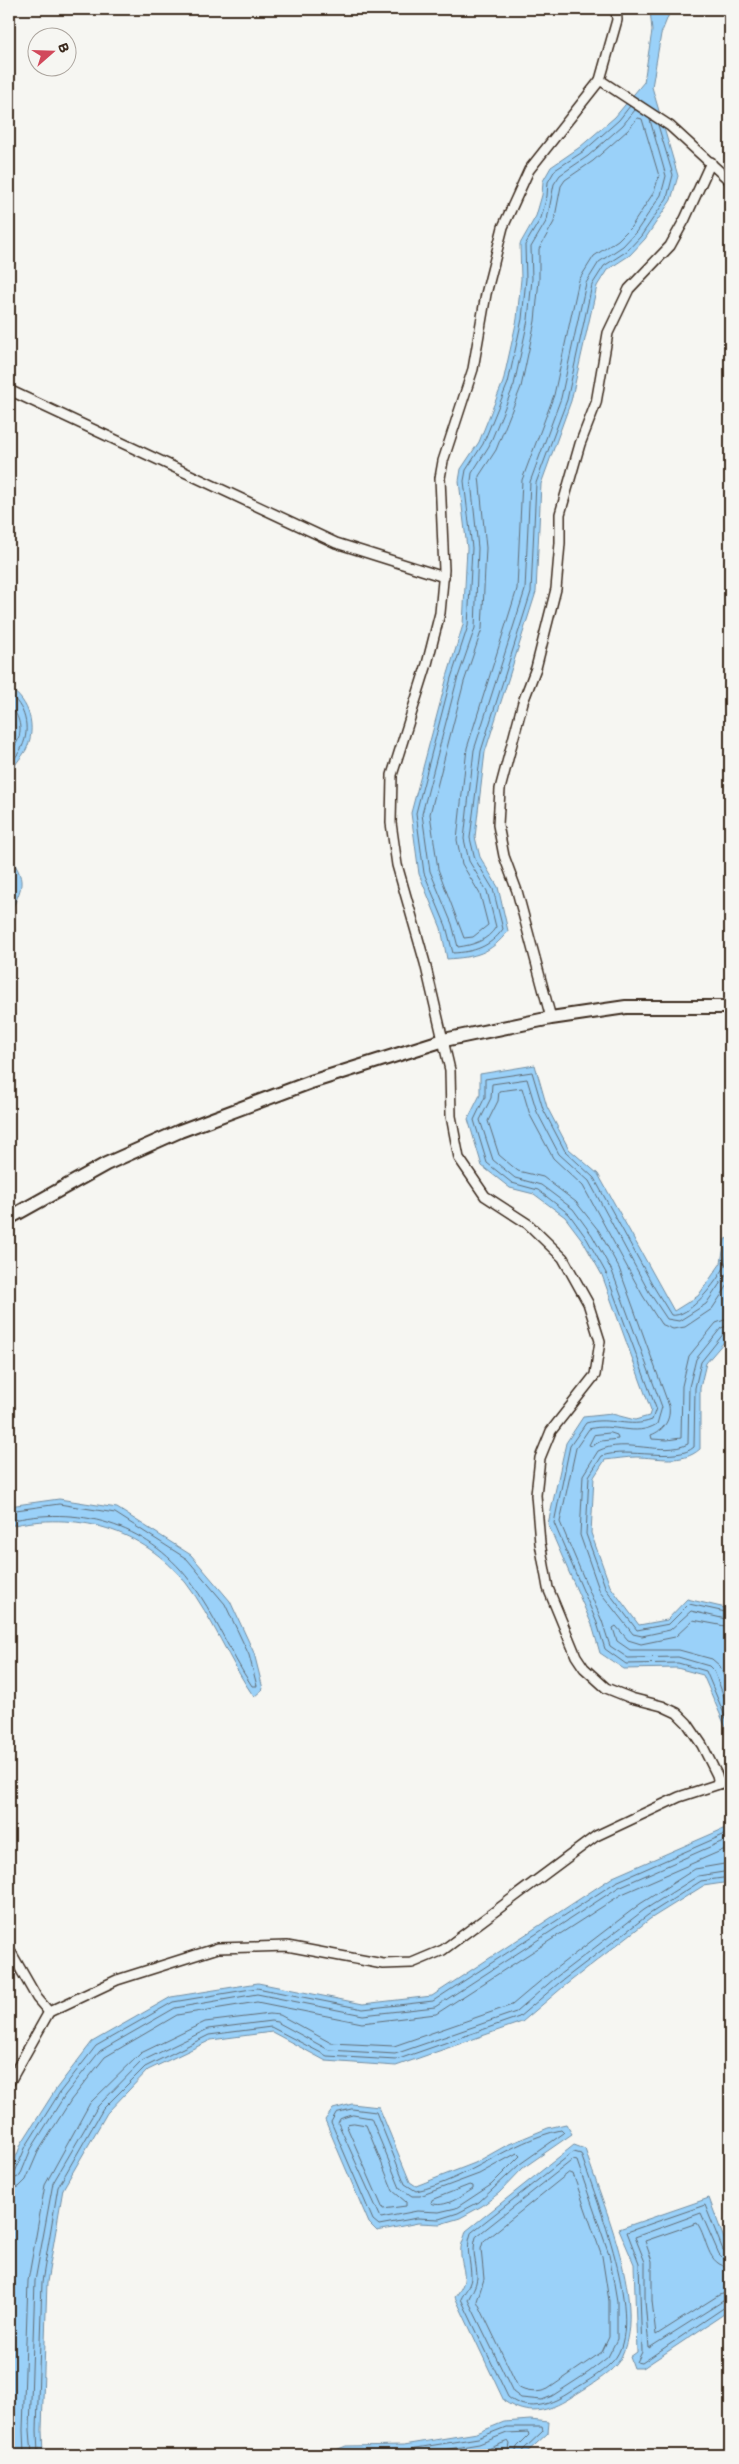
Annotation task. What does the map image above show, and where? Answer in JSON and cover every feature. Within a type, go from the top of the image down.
[{"type":"street","points":[[616,9],[618,20],[600,80],[528,170],[503,226],[486,294],[473,369],[443,461],[440,478],[444,577],[438,622],[392,775],[391,823],[397,865],[425,963],[444,1040],[450,1070],[451,1116],[459,1158],[484,1196],[528,1224],[563,1258],[588,1302],[600,1341],[595,1375],[551,1431],[540,1458],[536,1495],[540,1543],[548,1588],[576,1656],[584,1668],[606,1688],[631,1698],[662,1706],[677,1713],[688,1723],[702,1745],[717,1775],[719,1784]]},
{"type":"street","points":[[600,80],[670,126],[730,181]]},
{"type":"street","points":[[551,1018],[518,891],[504,856],[498,825],[500,789],[523,702],[536,668],[554,597],[560,543],[560,514],[574,462],[596,404],[608,333],[629,289],[670,246],[685,219],[711,162]]},
{"type":"street","points":[[9,390],[336,543],[444,577]]},
{"type":"street","points":[[9,1218],[106,1164],[180,1131],[312,1082],[444,1040],[551,1018],[626,1007],[730,1007]]},
{"type":"street","points":[[9,2084],[49,2012],[117,1980],[218,1948],[287,1946],[383,1964],[412,1963],[444,1950],[596,1836],[679,1798],[730,1781]]},
{"type":"street","points":[[9,1949],[36,1998],[49,2012]]},
{"type":"water","points":[[650,9],[671,9],[661,34],[652,87],[678,176],[671,200],[645,239],[630,255],[607,270],[597,286],[571,401],[541,484],[536,592],[485,752],[475,837],[480,857],[498,887],[508,931],[495,945],[482,953],[447,959],[441,928],[419,874],[411,813],[447,677],[463,625],[467,548],[459,481],[461,469],[479,442],[503,382],[517,319],[521,279],[520,244],[536,216],[542,195],[543,181],[551,167],[580,147],[615,117],[644,82],[652,31]]},
{"type":"water","points":[[730,592],[730,668],[727,667]]},
{"type":"water","points":[[9,688],[16,693],[27,708],[30,716],[31,733],[26,750],[13,769],[9,801],[9,747],[15,736],[15,727],[9,711]]},
{"type":"water","points":[[9,856],[20,874],[21,887],[9,918],[9,896],[13,887],[9,872]]},
{"type":"water","points":[[535,1065],[547,1107],[569,1149],[598,1174],[674,1311],[698,1296],[721,1263],[725,1239],[730,1238],[730,1335],[706,1363],[700,1388],[700,1449],[693,1454],[678,1459],[636,1457],[605,1460],[594,1477],[591,1533],[610,1586],[639,1625],[667,1620],[687,1599],[730,1609],[730,1737],[703,1675],[677,1668],[624,1669],[600,1653],[592,1625],[548,1524],[566,1443],[583,1417],[612,1414],[635,1420],[649,1416],[651,1410],[602,1275],[583,1241],[565,1217],[534,1194],[510,1188],[482,1166],[468,1119],[480,1095],[480,1074]]},
{"type":"water","points":[[59,1499],[117,1508],[191,1555],[230,1601],[254,1653],[263,1689],[254,1697],[196,1596],[169,1564],[149,1549],[128,1537],[106,1528],[83,1523],[59,1521],[34,1522],[9,1526],[9,1506]]},
{"type":"water","points":[[730,1826],[730,1882],[703,1886],[650,1919],[563,1987],[522,2022],[396,2066],[326,2061],[272,2032],[211,2040],[148,2070],[107,2113],[63,2189],[47,2282],[42,2430],[43,2455],[9,2455],[9,2176],[21,2144],[56,2089],[92,2042],[171,1997],[258,1983],[363,2004],[432,1996],[613,1877]]},
{"type":"water","points":[[352,2104],[379,2107],[410,2182],[416,2186],[475,2163],[507,2145],[548,2128],[566,2124],[572,2134],[523,2168],[499,2193],[482,2206],[460,2218],[440,2224],[418,2223],[377,2231],[369,2223],[325,2120],[333,2109]]},
{"type":"water","points":[[574,2145],[585,2149],[620,2255],[629,2313],[627,2339],[619,2361],[604,2376],[562,2403],[537,2411],[529,2411],[504,2401],[455,2297],[464,2278],[461,2247],[466,2231]]},
{"type":"water","points":[[709,2198],[730,2255],[730,2310],[643,2368],[634,2368],[630,2357],[637,2352],[634,2264],[619,2229]]},
{"type":"water","points":[[530,2420],[549,2422],[548,2433],[524,2455],[323,2455],[346,2446],[404,2445],[477,2433],[504,2422]]}]
